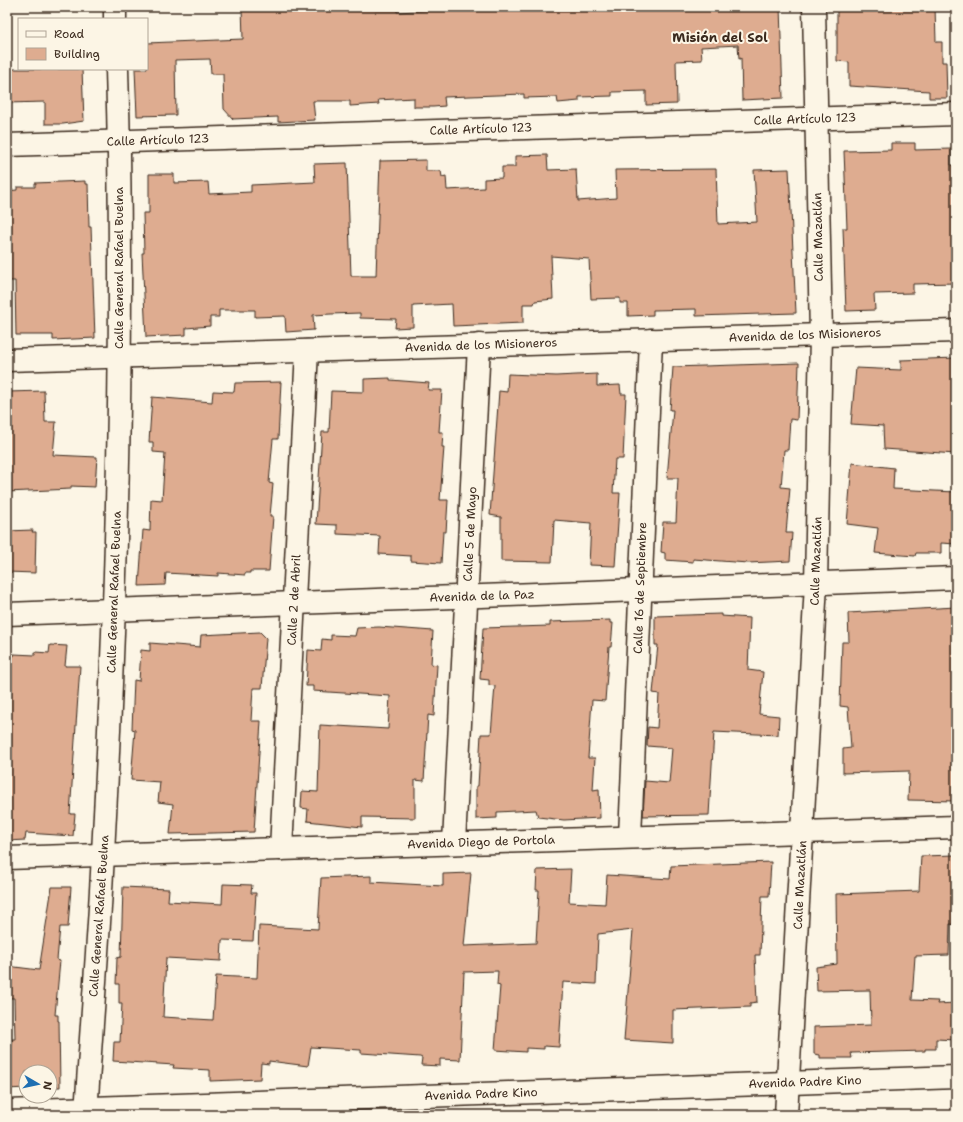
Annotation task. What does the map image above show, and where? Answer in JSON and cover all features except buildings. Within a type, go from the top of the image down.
[{"type":"street","points":[[115,7],[115,18]]},
{"type":"street","name":"Calle Mazatlán","points":[[786,1115],[816,584],[821,335],[815,118],[814,7]]},
{"type":"street","name":"Calle General Rafael Buelna","points":[[86,1112],[103,854],[114,610],[119,356],[119,141],[117,70]]},
{"type":"street","name":"Calle Artículo 123","points":[[7,145],[956,114]]},
{"type":"street","name":"Avenida de los Misioneros","points":[[7,360],[956,331]]},
{"type":"street","name":"Calle 16 de Septiembre","points":[[630,837],[651,340]]},
{"type":"street","name":"Calle 5 de Mayo","points":[[454,843],[479,346]]},
{"type":"street","name":"Calle 2 de Abril","points":[[281,849],[307,351]]},
{"type":"street","name":"Avenida de la Paz","points":[[7,614],[956,578]]},
{"type":"street","name":"Avenida Diego de Portola","points":[[7,858],[956,827]]},
{"type":"street","name":"Avenida Padre Kino","points":[[7,1111],[86,1112],[789,1082],[956,1077]]},
{"type":"district","name":"Misión del Sol","points":[[720,37]]}]
